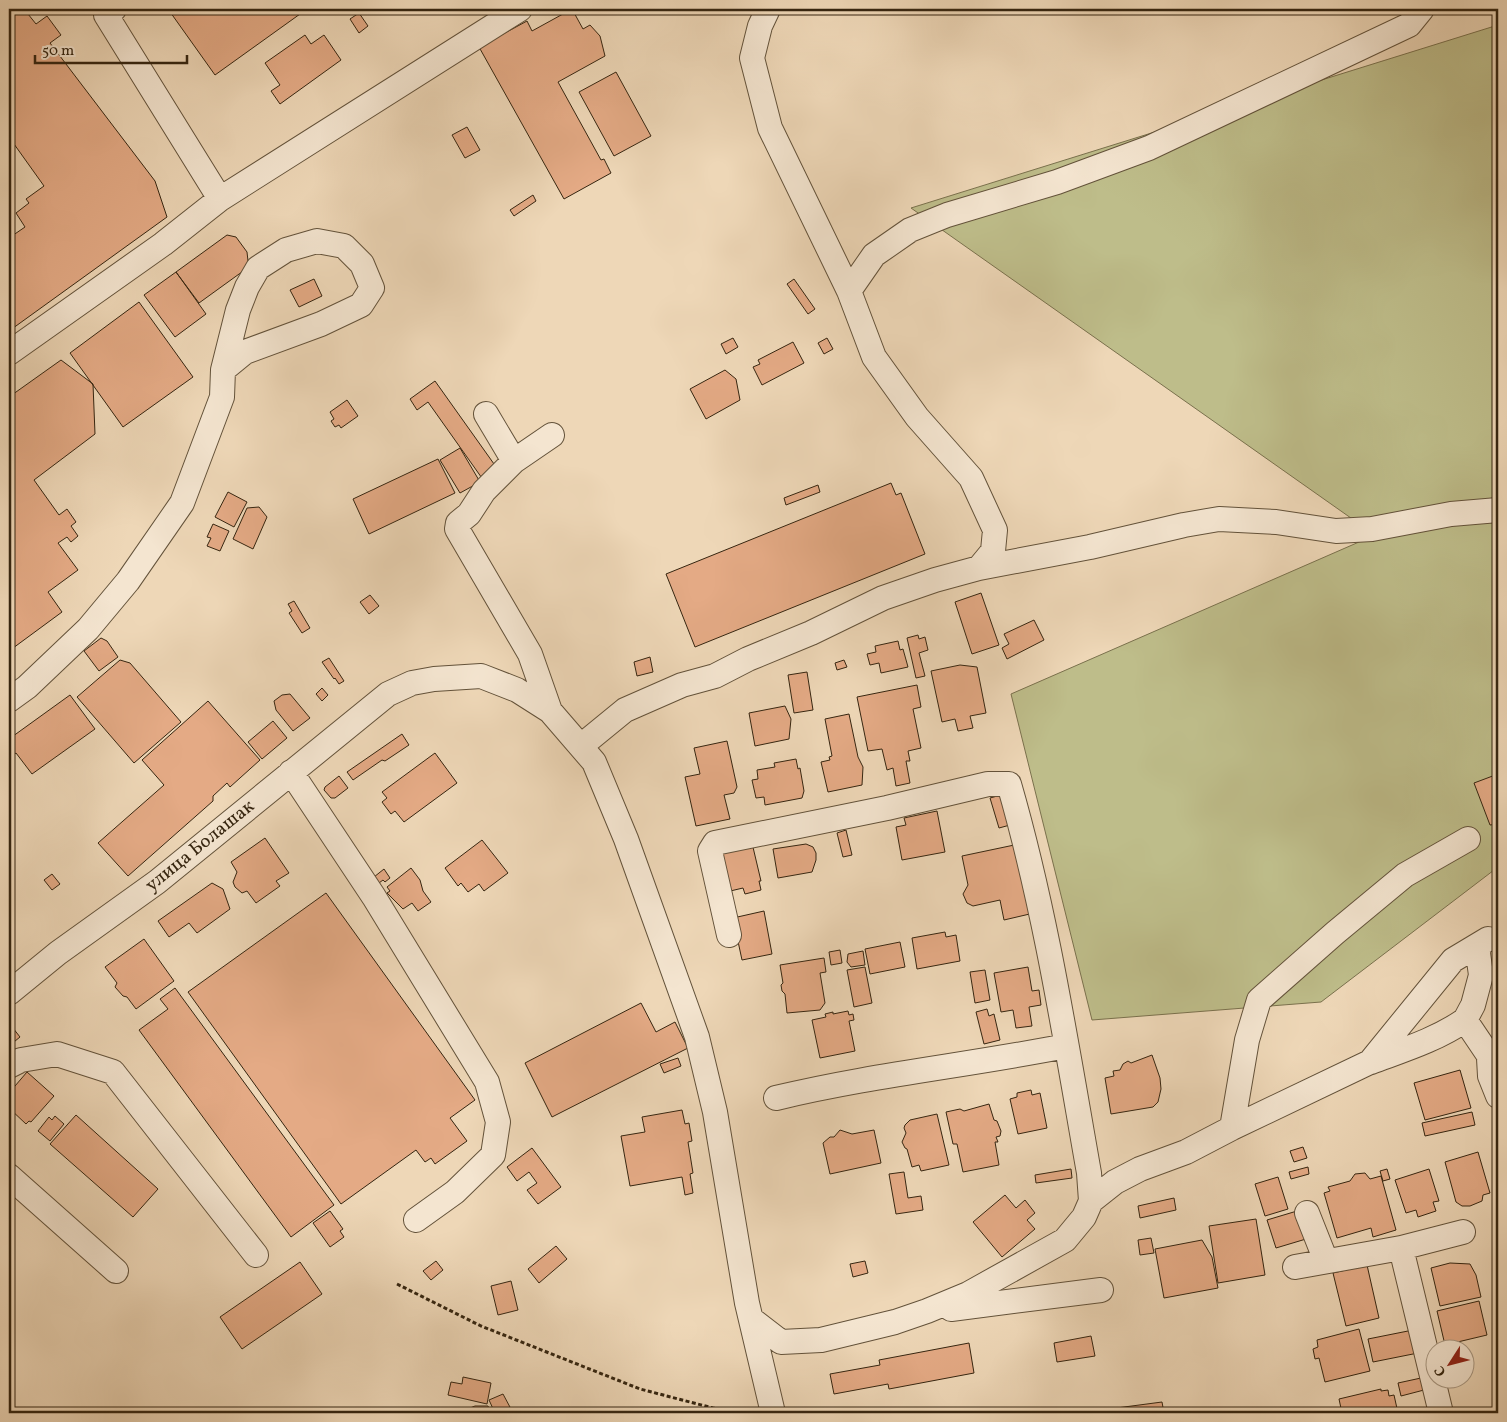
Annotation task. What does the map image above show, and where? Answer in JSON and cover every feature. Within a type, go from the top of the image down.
[{"type":"street","points":[[114,9],[106,15],[220,199]]},
{"type":"street","points":[[9,353],[163,244],[220,199],[520,9]]},
{"type":"street","points":[[849,291],[874,255],[910,230],[947,215],[1057,182],[1149,148],[1409,25],[1422,9]]},
{"type":"street","points":[[760,14],[752,58],[770,128],[849,291],[874,357],[917,417],[971,478],[995,530],[993,551],[979,568]]},
{"type":"street","points":[[9,700],[27,687],[88,629],[128,581],[182,503],[222,397],[223,370],[238,310],[247,287],[258,268],[286,250],[317,240],[344,246],[362,264],[372,288],[361,305],[320,324],[245,352],[223,370]]},
{"type":"street","points":[[486,414],[514,461]]},
{"type":"street","points":[[552,435],[514,461],[484,491],[469,514],[458,522],[457,529],[530,654],[550,711],[594,762],[626,839],[697,1037],[715,1112],[751,1319],[772,1413]]},
{"type":"street","points":[[582,746],[625,710],[682,685],[715,676],[748,659],[811,633],[883,598],[935,580],[979,568],[1090,548],[1184,525],[1219,520],[1276,522],[1336,532],[1372,529],[1451,514],[1498,510]]},
{"type":"street","name":"улица Болашак","points":[[9,993],[58,954],[157,882],[388,694],[412,683],[434,679],[481,676],[517,690],[550,711]]},
{"type":"street","points":[[291,772],[374,897],[487,1082],[498,1122],[493,1155],[455,1192],[416,1220]]},
{"type":"street","points":[[730,934],[710,851],[715,843],[887,808],[988,784],[1010,784],[1027,845],[1089,1173],[1091,1200],[1084,1217],[1065,1240],[968,1294],[927,1312],[821,1340],[781,1342],[751,1319]]},
{"type":"street","points":[[1232,1128],[1247,1040],[1259,1000],[1405,875],[1468,839]]},
{"type":"street","points":[[1091,1200],[1115,1182],[1140,1169],[1186,1152],[1370,1062],[1450,1030],[1465,1020],[1473,1004],[1482,975],[1483,942],[1453,960],[1370,1062]]},
{"type":"street","points":[[1465,1020],[1494,1063],[1490,1076],[1498,1096]]},
{"type":"street","points":[[776,1098],[819,1087],[1000,1059],[1066,1046]]},
{"type":"street","points":[[9,1066],[21,1060],[57,1054],[113,1072],[256,1256]]},
{"type":"street","points":[[9,1176],[116,1271]]},
{"type":"street","points":[[1307,1213],[1326,1261]]},
{"type":"street","points":[[1295,1267],[1401,1248],[1463,1232]]},
{"type":"street","points":[[1401,1248],[1441,1413]]},
{"type":"street","points":[[927,1312],[1101,1290]]},
{"type":"path","points":[[396,1284],[481,1326],[640,1389],[712,1408],[742,1413]]},
{"type":"shaded area","points":[[1498,25],[1498,867],[1321,1002],[1092,1020],[1011,694],[1375,535],[911,208]]},
{"type":"building","points":[[9,9],[24,9],[36,24],[47,16],[61,35],[50,43],[155,181],[167,217],[9,331],[9,238],[25,227],[16,213],[29,203],[26,199],[44,186],[9,137]]},
{"type":"building","points":[[168,9],[307,9],[215,75]]},
{"type":"building","points":[[572,9],[583,29],[590,25],[600,36],[605,56],[558,82],[601,160],[604,159],[611,173],[564,199],[479,47],[527,21],[532,31]]},
{"type":"building","points":[[359,13],[368,26],[359,33],[350,19]]},
{"type":"building","points":[[305,35],[311,44],[324,35],[341,60],[280,104],[271,91],[280,85],[265,63]]},
{"type":"building","points":[[616,72],[651,136],[614,156],[579,92]]},
{"type":"building","points":[[467,127],[480,150],[465,158],[452,135]]},
{"type":"building","points":[[533,195],[536,201],[514,216],[510,210]]},
{"type":"building","points":[[227,235],[236,237],[247,252],[248,261],[246,269],[199,303],[176,272]]},
{"type":"building","points":[[176,272],[206,314],[175,337],[144,295]]},
{"type":"building","points":[[314,279],[322,296],[299,307],[290,290]]},
{"type":"building","points":[[794,279],[815,309],[808,314],[787,284]]},
{"type":"building","points":[[139,302],[193,377],[123,427],[70,353]]},
{"type":"building","points":[[733,338],[738,347],[726,354],[721,344]]},
{"type":"building","points":[[827,338],[833,349],[824,354],[818,343]]},
{"type":"building","points":[[793,342],[804,363],[762,385],[753,367],[760,364],[758,360]]},
{"type":"building","points":[[61,360],[93,384],[95,434],[34,480],[59,515],[67,509],[76,522],[71,526],[78,536],[71,542],[67,537],[58,543],[78,570],[48,592],[62,612],[9,651],[9,397]]},
{"type":"building","points":[[725,370],[736,379],[740,400],[706,419],[690,389]]},
{"type":"building","points":[[435,381],[499,471],[484,481],[428,402],[417,410],[410,399]]},
{"type":"building","points":[[347,400],[358,416],[341,428],[339,425],[335,427],[331,421],[334,419],[330,412]]},
{"type":"building","points":[[460,448],[480,482],[460,493],[440,460]]},
{"type":"building","points":[[438,459],[455,493],[369,534],[353,499]]},
{"type":"building","points":[[891,483],[896,495],[901,493],[925,554],[695,647],[666,574]]},
{"type":"building","points":[[818,485],[820,492],[786,505],[784,498]]},
{"type":"building","points":[[228,492],[247,502],[234,527],[215,517]]},
{"type":"building","points":[[259,507],[267,517],[253,549],[233,539],[247,508]]},
{"type":"building","points":[[213,524],[229,531],[220,551],[207,546],[211,538],[207,537]]},
{"type":"building","points":[[981,593],[999,645],[972,654],[955,602]]},
{"type":"building","points":[[370,595],[379,606],[369,614],[360,602]]},
{"type":"building","points":[[294,601],[310,628],[302,633],[289,613],[292,611],[288,604]]},
{"type":"building","points":[[1034,620],[1044,640],[1007,659],[1002,648],[1009,644],[1004,634]]},
{"type":"building","points":[[918,635],[919,639],[925,637],[928,650],[919,653],[925,676],[916,678],[907,638]]},
{"type":"building","points":[[101,638],[107,641],[118,657],[99,671],[84,651]]},
{"type":"building","points":[[898,641],[900,650],[903,649],[908,667],[881,673],[879,663],[870,665],[867,654],[876,652],[875,646]]},
{"type":"building","points":[[650,657],[653,672],[637,676],[634,662]]},
{"type":"building","points":[[329,658],[344,681],[339,684],[322,662]]},
{"type":"building","points":[[120,660],[130,663],[181,722],[134,763],[77,697]]},
{"type":"building","points":[[844,660],[847,667],[837,670],[835,663]]},
{"type":"building","points":[[960,665],[977,667],[986,713],[970,716],[973,728],[958,731],[955,719],[942,722],[931,671]]},
{"type":"building","points":[[807,672],[813,710],[794,713],[788,675]]},
{"type":"building","points":[[917,685],[921,707],[913,709],[921,748],[908,751],[910,761],[906,761],[910,783],[896,786],[893,768],[887,770],[882,749],[868,751],[857,697]]},
{"type":"building","points":[[322,688],[328,695],[322,701],[316,694]]},
{"type":"building","points":[[290,694],[310,718],[293,731],[276,710],[274,701],[282,695]]},
{"type":"building","points":[[70,695],[95,729],[32,774],[16,753],[9,758],[9,739]]},
{"type":"building","points":[[208,701],[260,760],[230,787],[227,783],[213,796],[213,801],[128,876],[98,843],[164,785],[142,760]]},
{"type":"building","points":[[785,706],[791,719],[789,739],[755,746],[749,713]]},
{"type":"building","points":[[849,714],[858,757],[863,767],[862,785],[828,792],[821,762],[830,760],[829,757],[832,756],[825,719]]},
{"type":"building","points":[[273,721],[287,738],[262,759],[248,742]]},
{"type":"building","points":[[402,734],[409,745],[385,761],[382,760],[353,780],[347,772]]},
{"type":"building","points":[[727,741],[737,787],[734,793],[724,795],[730,819],[696,826],[685,777],[700,774],[694,748]]},
{"type":"building","points":[[435,753],[457,783],[404,822],[395,811],[391,814],[382,802],[387,798],[382,792]]},
{"type":"building","points":[[796,759],[798,769],[800,768],[804,791],[802,798],[765,805],[764,797],[756,798],[752,780],[758,779],[757,770],[775,767],[774,763]]},
{"type":"building","points":[[1498,774],[1498,824],[1490,825],[1474,783]]},
{"type":"building","points":[[339,776],[348,788],[335,798],[331,798],[324,790],[325,787]]},
{"type":"building","points":[[1001,795],[1010,825],[999,828],[990,798]]},
{"type":"building","points":[[937,811],[945,852],[902,860],[896,827],[906,825],[904,818]]},
{"type":"building","points":[[846,830],[852,855],[843,857],[837,833]]},
{"type":"building","points":[[265,838],[289,873],[276,881],[280,886],[256,903],[247,891],[242,893],[235,887],[233,882],[237,872],[231,862]]},
{"type":"building","points":[[482,840],[508,873],[484,891],[479,884],[468,892],[461,883],[458,886],[445,868]]},
{"type":"building","points":[[752,843],[761,881],[759,881],[761,890],[745,894],[743,888],[726,892],[717,855]]},
{"type":"building","points":[[806,844],[813,847],[816,853],[812,872],[778,878],[773,849]]},
{"type":"building","points":[[1019,844],[1034,913],[1004,920],[1000,900],[973,906],[967,903],[963,894],[968,885],[962,856]]},
{"type":"building","points":[[411,868],[420,880],[423,891],[431,902],[418,911],[412,903],[403,909],[387,893],[390,891],[387,887]]},
{"type":"building","points":[[384,869],[390,878],[385,882],[383,880],[379,883],[374,877]]},
{"type":"building","points":[[52,874],[60,884],[52,890],[44,880]]},
{"type":"building","points":[[212,883],[223,889],[230,909],[197,933],[189,923],[169,937],[158,921]]},
{"type":"building","points":[[326,893],[475,1100],[450,1118],[467,1141],[435,1164],[431,1158],[425,1162],[416,1150],[341,1204],[188,992]]},
{"type":"building","points":[[764,911],[772,954],[742,960],[733,918]]},
{"type":"building","points":[[945,932],[946,937],[956,935],[960,961],[917,969],[912,938]]},
{"type":"building","points":[[144,939],[174,981],[136,1009],[127,997],[123,996],[115,987],[117,983],[105,967]]},
{"type":"building","points":[[900,942],[905,967],[870,974],[865,949]]},
{"type":"building","points":[[840,950],[842,963],[831,965],[829,952]]},
{"type":"building","points":[[863,951],[865,965],[851,967],[847,962],[848,954]]},
{"type":"building","points":[[824,958],[826,972],[820,973],[825,1003],[820,1010],[787,1013],[785,994],[782,991],[781,985],[783,983],[780,965]]},
{"type":"building","points":[[865,967],[872,1003],[854,1007],[847,970]]},
{"type":"building","points":[[1028,967],[1032,991],[1039,990],[1041,1005],[1029,1007],[1032,1026],[1016,1028],[1013,1010],[1001,1012],[994,973]]},
{"type":"building","points":[[985,970],[990,1000],[975,1003],[970,972]]},
{"type":"building","points":[[175,988],[334,1205],[291,1237],[139,1030],[168,1009],[160,999]]},
{"type":"building","points":[[641,1003],[656,1032],[675,1022],[688,1048],[552,1117],[525,1063]]},
{"type":"building","points":[[987,1009],[989,1016],[994,1014],[1000,1040],[984,1044],[976,1012]]},
{"type":"building","points":[[848,1011],[849,1015],[853,1014],[854,1020],[849,1021],[855,1051],[820,1058],[812,1020],[826,1017],[825,1014],[833,1012],[833,1014]]},
{"type":"building","points":[[9,1023],[20,1037],[9,1046]]},
{"type":"building","points":[[1152,1055],[1160,1078],[1161,1089],[1158,1102],[1153,1107],[1111,1114],[1105,1078],[1114,1076],[1113,1071],[1120,1070],[1123,1064],[1128,1061],[1131,1063]]},
{"type":"building","points":[[678,1058],[681,1066],[664,1073],[660,1064]]},
{"type":"building","points":[[1460,1070],[1471,1108],[1425,1120],[1414,1083]]},
{"type":"building","points":[[27,1072],[54,1096],[31,1122],[29,1121],[26,1124],[9,1108],[9,1093]]},
{"type":"building","points":[[1031,1090],[1032,1095],[1040,1093],[1047,1128],[1018,1134],[1010,1099],[1017,1097],[1017,1093]]},
{"type":"building","points":[[989,1104],[994,1120],[997,1121],[1001,1131],[1000,1136],[996,1137],[998,1142],[995,1142],[999,1165],[963,1172],[957,1144],[953,1144],[946,1112],[960,1109],[964,1111]]},
{"type":"building","points":[[682,1110],[685,1124],[689,1123],[692,1141],[688,1142],[693,1173],[690,1174],[693,1193],[685,1195],[682,1177],[630,1186],[621,1136],[645,1132],[642,1117]]},
{"type":"building","points":[[1472,1112],[1475,1125],[1425,1136],[1422,1123]]},
{"type":"building","points":[[937,1114],[949,1165],[921,1171],[919,1165],[912,1167],[907,1149],[902,1142],[906,1133],[904,1128],[910,1120]]},
{"type":"building","points":[[76,1115],[158,1189],[133,1217],[50,1144]]},
{"type":"building","points":[[55,1116],[64,1124],[50,1141],[38,1131],[49,1117],[52,1120]]},
{"type":"building","points":[[840,1130],[852,1134],[874,1130],[881,1163],[830,1174],[823,1143],[830,1137],[834,1137]]},
{"type":"building","points":[[1303,1147],[1307,1158],[1294,1162],[1290,1151]]},
{"type":"building","points":[[532,1148],[561,1187],[538,1204],[527,1190],[537,1183],[529,1172],[517,1181],[507,1167]]},
{"type":"building","points":[[1478,1152],[1490,1193],[1483,1195],[1482,1201],[1470,1206],[1462,1206],[1456,1202],[1445,1162]]},
{"type":"building","points":[[1308,1167],[1309,1174],[1291,1179],[1289,1172]]},
{"type":"building","points":[[1071,1169],[1072,1178],[1036,1183],[1035,1175]]},
{"type":"building","points":[[1387,1169],[1390,1179],[1383,1181],[1380,1171]]},
{"type":"building","points":[[1429,1169],[1439,1201],[1433,1202],[1436,1211],[1418,1217],[1416,1210],[1406,1213],[1395,1180]]},
{"type":"building","points":[[904,1172],[908,1198],[921,1196],[923,1210],[896,1214],[889,1174]]},
{"type":"building","points":[[1365,1173],[1370,1179],[1381,1176],[1396,1230],[1373,1237],[1371,1228],[1337,1238],[1324,1193],[1330,1191],[1328,1187],[1350,1181],[1355,1174]]},
{"type":"building","points":[[1278,1177],[1288,1209],[1265,1216],[1255,1184]]},
{"type":"building","points":[[1005,1195],[1016,1208],[1025,1200],[1035,1213],[1027,1220],[1035,1229],[1002,1257],[973,1222]]},
{"type":"building","points":[[1174,1198],[1176,1210],[1140,1218],[1138,1206]]},
{"type":"building","points":[[330,1211],[343,1229],[340,1231],[344,1237],[330,1247],[313,1223]]},
{"type":"building","points":[[1297,1211],[1306,1239],[1276,1248],[1267,1220]]},
{"type":"building","points":[[1256,1219],[1265,1275],[1218,1283],[1209,1226]]},
{"type":"building","points":[[1151,1238],[1154,1253],[1140,1255],[1138,1240]]},
{"type":"building","points":[[1202,1240],[1212,1257],[1218,1288],[1164,1298],[1155,1249]]},
{"type":"building","points":[[556,1246],[567,1259],[539,1283],[528,1269]]},
{"type":"building","points":[[436,1261],[443,1270],[431,1280],[423,1271]]},
{"type":"building","points":[[865,1261],[868,1273],[853,1277],[850,1264]]},
{"type":"building","points":[[300,1262],[322,1294],[242,1349],[220,1317]]},
{"type":"building","points":[[1450,1263],[1470,1264],[1476,1275],[1481,1297],[1440,1306],[1431,1268]]},
{"type":"building","points":[[1367,1265],[1379,1318],[1346,1326],[1333,1273]]},
{"type":"building","points":[[511,1281],[518,1310],[498,1315],[491,1286]]},
{"type":"building","points":[[1479,1301],[1487,1335],[1466,1340],[1444,1340],[1437,1311]]},
{"type":"building","points":[[1359,1329],[1370,1371],[1325,1382],[1319,1358],[1315,1359],[1313,1349],[1318,1347],[1317,1340]]},
{"type":"building","points":[[1413,1330],[1418,1353],[1373,1362],[1368,1339]]},
{"type":"building","points":[[1091,1336],[1095,1356],[1057,1362],[1054,1343]]},
{"type":"building","points":[[969,1343],[974,1373],[889,1389],[888,1384],[834,1394],[830,1374],[880,1365],[879,1360]]},
{"type":"building","points":[[463,1377],[491,1383],[487,1404],[448,1395],[451,1382],[462,1384]]},
{"type":"building","points":[[1421,1378],[1424,1390],[1401,1396],[1398,1383]]},
{"type":"building","points":[[1381,1389],[1381,1391],[1388,1390],[1389,1396],[1394,1395],[1398,1413],[1342,1413],[1339,1399]]},
{"type":"building","points":[[503,1394],[511,1409],[508,1410],[510,1413],[495,1413],[489,1400]]},
{"type":"building","points":[[1162,1402],[1164,1413],[1110,1413],[1109,1409]]},
{"type":"building","points":[[475,1406],[488,1406],[491,1413],[467,1413],[465,1410]]}]
